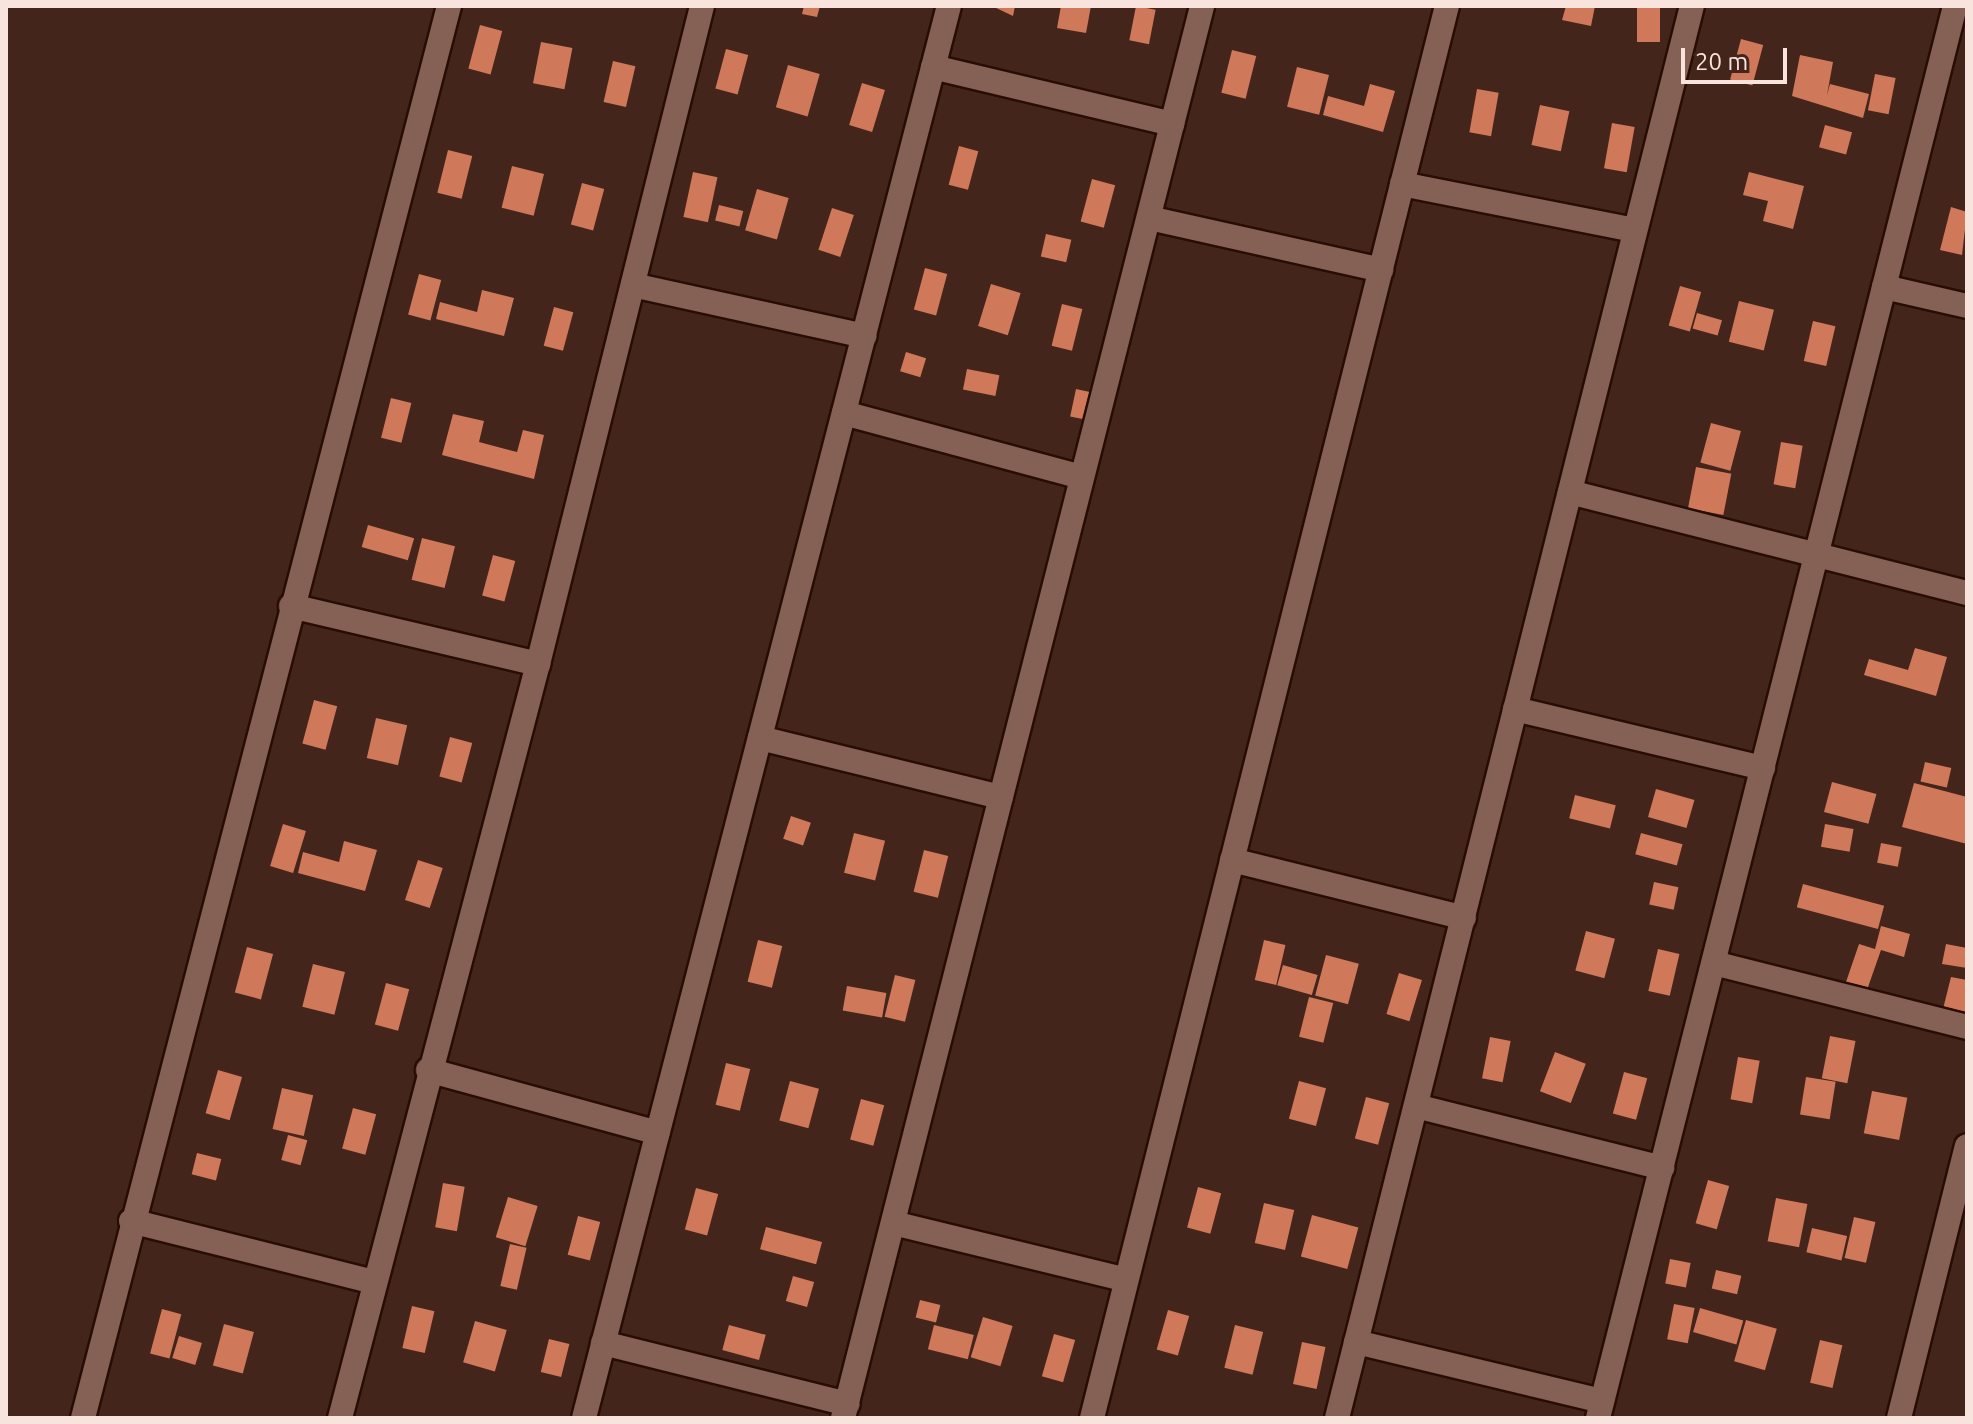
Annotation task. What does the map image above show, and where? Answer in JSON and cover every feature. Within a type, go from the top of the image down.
[{"type":"street","points":[[83,1418],[131,1221],[449,6]]},
{"type":"street","points":[[340,1418],[428,1070],[538,664],[702,6]]},
{"type":"street","points":[[584,1418],[949,6]]},
{"type":"street","points":[[603,1343],[845,1411],[1202,6]]},
{"type":"street","points":[[1092,1418],[1447,6]]},
{"type":"street","points":[[1337,1418],[1692,6]]},
{"type":"street","points":[[1356,1342],[1600,1410],[1955,6]]},
{"type":"street","points":[[933,67],[1172,124]]},
{"type":"street","points":[[1402,184],[1635,230]]},
{"type":"street","points":[[1149,218],[1381,270]]},
{"type":"street","points":[[633,285],[864,336]]},
{"type":"street","points":[[1884,287],[1967,306]]},
{"type":"street","points":[[844,413],[1082,477]]},
{"type":"street","points":[[1570,492],[1967,593]]},
{"type":"street","points":[[291,606],[538,664]]},
{"type":"street","points":[[1515,709],[1763,768]]},
{"type":"street","points":[[760,738],[1001,797]]},
{"type":"street","points":[[1232,860],[1464,918]]},
{"type":"street","points":[[1714,963],[1967,1027]]},
{"type":"street","points":[[428,1070],[658,1133]]},
{"type":"street","points":[[1416,1106],[1662,1168]]},
{"type":"street","points":[[1899,1418],[1967,1146]]},
{"type":"street","points":[[131,1221],[373,1282]]},
{"type":"street","points":[[893,1223],[1126,1280]]},
{"type":"building","points":[[804,6],[820,6],[817,17],[802,14]]},
{"type":"building","points":[[992,6],[1015,6],[1013,16]]},
{"type":"building","points":[[1061,6],[1091,6],[1086,33],[1057,28]]},
{"type":"building","points":[[1136,6],[1156,10],[1149,44],[1129,40]]},
{"type":"building","points":[[1566,6],[1595,6],[1591,26],[1562,20]]},
{"type":"building","points":[[1637,6],[1660,6],[1660,42],[1637,42]]},
{"type":"building","points":[[480,25],[502,31],[491,74],[468,68]]},
{"type":"building","points":[[1741,39],[1763,45],[1752,86],[1730,80]]},
{"type":"building","points":[[541,42],[572,48],[564,89],[533,83]]},
{"type":"building","points":[[726,49],[748,55],[738,95],[715,89]]},
{"type":"building","points":[[1232,50],[1256,56],[1246,99],[1221,93]]},
{"type":"building","points":[[1800,55],[1833,62],[1827,95],[1830,84],[1869,94],[1863,118],[1792,96]]},
{"type":"building","points":[[613,61],[635,66],[626,107],[604,102]]},
{"type":"building","points":[[788,65],[820,74],[808,116],[776,107]]},
{"type":"building","points":[[1297,67],[1329,75],[1319,115],[1287,107]]},
{"type":"building","points":[[1875,74],[1896,78],[1889,114],[1868,110]]},
{"type":"building","points":[[862,83],[885,90],[872,132],[849,125]]},
{"type":"building","points":[[1370,84],[1395,91],[1383,132],[1323,115],[1328,96],[1364,106]]},
{"type":"building","points":[[1477,89],[1499,93],[1491,136],[1469,132]]},
{"type":"building","points":[[1540,105],[1569,111],[1561,151],[1531,145]]},
{"type":"building","points":[[1612,123],[1635,127],[1627,172],[1604,168]]},
{"type":"building","points":[[1825,125],[1852,132],[1846,154],[1819,147]]},
{"type":"building","points":[[959,146],[978,151],[968,190],[949,185]]},
{"type":"building","points":[[448,150],[472,156],[462,199],[437,193]]},
{"type":"building","points":[[512,166],[544,174],[534,216],[502,208]]},
{"type":"building","points":[[693,172],[717,177],[708,222],[683,217]]},
{"type":"building","points":[[1749,172],[1804,186],[1793,229],[1763,221],[1768,201],[1743,195]]},
{"type":"building","points":[[1092,179],[1115,185],[1104,228],[1081,222]]},
{"type":"building","points":[[582,183],[604,189],[593,230],[571,225]]},
{"type":"building","points":[[757,189],[789,198],[777,239],[745,230]]},
{"type":"building","points":[[719,205],[743,211],[739,227],[715,221]]},
{"type":"building","points":[[1951,207],[1967,212],[1962,255],[1940,250]]},
{"type":"building","points":[[832,208],[854,215],[840,257],[818,250]]},
{"type":"building","points":[[1046,234],[1071,240],[1066,262],[1041,256]]},
{"type":"building","points":[[925,268],[947,274],[936,315],[914,310]]},
{"type":"building","points":[[419,274],[441,280],[430,321],[408,315]]},
{"type":"building","points":[[991,284],[1021,293],[1008,335],[978,326]]},
{"type":"building","points":[[1680,286],[1701,292],[1690,331],[1669,325]]},
{"type":"building","points":[[482,290],[514,298],[504,336],[436,319],[440,302],[477,312]]},
{"type":"building","points":[[1739,301],[1774,310],[1764,350],[1729,342]]},
{"type":"building","points":[[1062,304],[1082,309],[1072,351],[1052,346]]},
{"type":"building","points":[[554,307],[573,312],[563,351],[544,346]]},
{"type":"building","points":[[1697,313],[1722,320],[1718,336],[1693,328]]},
{"type":"building","points":[[1813,321],[1835,326],[1826,366],[1804,361]]},
{"type":"building","points":[[906,352],[926,358],[920,377],[900,371]]},
{"type":"building","points":[[967,369],[999,375],[995,396],[963,390]]},
{"type":"building","points":[[1076,389],[1095,393],[1089,420],[1070,416]]},
{"type":"building","points":[[391,398],[411,403],[401,443],[381,438]]},
{"type":"building","points":[[453,414],[484,421],[479,442],[517,452],[523,430],[544,435],[534,479],[442,455]]},
{"type":"building","points":[[1711,423],[1741,431],[1730,471],[1700,463]]},
{"type":"building","points":[[1781,442],[1803,446],[1795,488],[1774,484]]},
{"type":"building","points":[[1696,467],[1731,474],[1723,515],[1688,508]]},
{"type":"building","points":[[368,525],[414,538],[408,560],[362,547]]},
{"type":"building","points":[[422,538],[455,546],[445,588],[412,580]]},
{"type":"building","points":[[493,555],[515,561],[504,602],[482,596]]},
{"type":"building","points":[[1915,648],[1947,657],[1936,696],[1864,675],[1869,659],[1908,670]]},
{"type":"building","points":[[314,700],[337,706],[326,750],[302,743]]},
{"type":"building","points":[[376,718],[407,725],[398,765],[367,758]]},
{"type":"building","points":[[450,737],[472,743],[462,783],[439,777]]},
{"type":"building","points":[[1925,762],[1951,768],[1947,788],[1921,781]]},
{"type":"building","points":[[1832,782],[1876,794],[1868,824],[1824,812]]},
{"type":"building","points":[[1914,783],[1967,797],[1967,844],[1902,827]]},
{"type":"building","points":[[1656,789],[1694,800],[1686,828],[1648,817]]},
{"type":"building","points":[[1575,795],[1616,805],[1610,828],[1569,818]]},
{"type":"building","points":[[791,816],[811,823],[803,846],[783,839]]},
{"type":"building","points":[[283,824],[306,831],[293,873],[270,866]]},
{"type":"building","points":[[1825,824],[1854,829],[1850,852],[1821,847]]},
{"type":"building","points":[[854,833],[885,841],[875,881],[844,873]]},
{"type":"building","points":[[1641,833],[1683,844],[1677,865],[1635,854]]},
{"type":"building","points":[[344,841],[377,850],[365,891],[298,873],[303,852],[339,862]]},
{"type":"building","points":[[1881,843],[1902,847],[1898,867],[1877,863]]},
{"type":"building","points":[[924,850],[948,856],[938,898],[914,892]]},
{"type":"building","points":[[418,860],[443,868],[430,908],[405,900]]},
{"type":"building","points":[[1654,882],[1678,887],[1674,910],[1649,904]]},
{"type":"building","points":[[1803,884],[1884,906],[1878,929],[1797,907]]},
{"type":"building","points":[[1881,926],[1910,934],[1904,957],[1881,950],[1867,990],[1846,982],[1859,944],[1875,949]]},
{"type":"building","points":[[1586,931],[1615,939],[1604,978],[1575,971]]},
{"type":"building","points":[[758,940],[782,946],[772,988],[748,982]]},
{"type":"building","points":[[1264,940],[1285,945],[1276,985],[1255,980]]},
{"type":"building","points":[[1946,944],[1967,948],[1967,968],[1942,964]]},
{"type":"building","points":[[247,947],[273,954],[261,999],[235,992]]},
{"type":"building","points":[[1658,949],[1679,954],[1670,996],[1648,991]]},
{"type":"building","points":[[1326,955],[1359,964],[1348,1004],[1315,996]]},
{"type":"building","points":[[313,964],[345,972],[334,1015],[302,1007]]},
{"type":"building","points":[[1283,965],[1318,975],[1312,995],[1277,985]]},
{"type":"building","points":[[1399,973],[1422,980],[1409,1021],[1386,1014]]},
{"type":"building","points":[[895,975],[915,980],[905,1022],[885,1017]]},
{"type":"building","points":[[1951,977],[1967,980],[1967,1015],[1943,1009]]},
{"type":"building","points":[[386,983],[409,989],[398,1031],[375,1025]]},
{"type":"building","points":[[847,986],[886,993],[882,1018],[843,1011]]},
{"type":"building","points":[[1309,997],[1333,1003],[1323,1043],[1299,1037]]},
{"type":"building","points":[[1830,1036],[1856,1041],[1847,1083],[1822,1078]]},
{"type":"building","points":[[1490,1037],[1511,1041],[1503,1082],[1482,1078]]},
{"type":"building","points":[[1555,1052],[1586,1064],[1571,1103],[1540,1091]]},
{"type":"building","points":[[1738,1057],[1760,1061],[1752,1103],[1731,1099]]},
{"type":"building","points":[[726,1063],[750,1069],[740,1111],[716,1105]]},
{"type":"building","points":[[218,1070],[242,1077],[230,1120],[206,1113]]},
{"type":"building","points":[[1624,1072],[1647,1078],[1636,1120],[1613,1114]]},
{"type":"building","points":[[1806,1077],[1836,1082],[1830,1119],[1800,1115]]},
{"type":"building","points":[[790,1081],[819,1089],[808,1128],[779,1121]]},
{"type":"building","points":[[1299,1081],[1326,1088],[1316,1126],[1289,1119]]},
{"type":"building","points":[[282,1088],[313,1095],[304,1136],[273,1129]]},
{"type":"building","points":[[1872,1091],[1907,1098],[1899,1140],[1864,1133]]},
{"type":"building","points":[[1366,1097],[1389,1103],[1378,1145],[1355,1139]]},
{"type":"building","points":[[861,1099],[884,1105],[873,1146],[850,1140]]},
{"type":"building","points":[[353,1108],[376,1114],[365,1155],[342,1149]]},
{"type":"building","points":[[288,1135],[307,1140],[301,1165],[281,1160]]},
{"type":"building","points":[[197,1153],[221,1159],[216,1180],[192,1174]]},
{"type":"building","points":[[1708,1180],[1729,1186],[1717,1229],[1696,1223]]},
{"type":"building","points":[[443,1183],[465,1187],[457,1231],[435,1227]]},
{"type":"building","points":[[1198,1187],[1221,1193],[1210,1234],[1187,1228]]},
{"type":"building","points":[[696,1188],[718,1194],[707,1235],[685,1230]]},
{"type":"building","points":[[508,1197],[538,1206],[525,1246],[496,1237]]},
{"type":"building","points":[[1776,1198],[1807,1204],[1799,1247],[1768,1241]]},
{"type":"building","points":[[1264,1203],[1294,1210],[1285,1250],[1255,1243]]},
{"type":"building","points":[[1312,1215],[1358,1227],[1347,1269],[1301,1257]]},
{"type":"building","points":[[578,1216],[600,1222],[590,1261],[568,1255]]},
{"type":"building","points":[[1854,1217],[1875,1222],[1866,1263],[1845,1258]]},
{"type":"building","points":[[766,1227],[822,1242],[816,1264],[760,1249]]},
{"type":"building","points":[[1812,1228],[1847,1236],[1841,1260],[1806,1252]]},
{"type":"building","points":[[510,1244],[527,1248],[517,1290],[500,1286]]},
{"type":"building","points":[[1670,1259],[1691,1263],[1686,1288],[1665,1284]]},
{"type":"building","points":[[1716,1270],[1741,1276],[1737,1294],[1712,1289]]},
{"type":"building","points":[[793,1276],[814,1282],[807,1307],[786,1301]]},
{"type":"building","points":[[920,1300],[940,1305],[936,1323],[916,1317]]},
{"type":"building","points":[[1674,1304],[1695,1308],[1688,1343],[1667,1339]]},
{"type":"building","points":[[412,1306],[434,1311],[425,1353],[402,1348]]},
{"type":"building","points":[[1700,1308],[1743,1320],[1736,1344],[1693,1332]]},
{"type":"building","points":[[162,1309],[181,1314],[169,1359],[150,1353]]},
{"type":"building","points":[[1168,1310],[1189,1316],[1178,1355],[1157,1349]]},
{"type":"building","points":[[983,1317],[1013,1326],[1000,1366],[971,1357]]},
{"type":"building","points":[[1746,1320],[1777,1329],[1765,1370],[1734,1361]]},
{"type":"building","points":[[475,1321],[507,1330],[495,1371],[463,1362]]},
{"type":"building","points":[[224,1324],[254,1332],[243,1374],[213,1366]]},
{"type":"building","points":[[729,1325],[766,1335],[759,1360],[722,1350]]},
{"type":"building","points":[[934,1325],[974,1335],[968,1359],[928,1349]]},
{"type":"building","points":[[1235,1325],[1263,1332],[1252,1375],[1224,1368]]},
{"type":"building","points":[[1054,1334],[1075,1340],[1063,1382],[1042,1376]]},
{"type":"building","points":[[179,1336],[202,1343],[195,1365],[172,1358]]},
{"type":"building","points":[[549,1339],[569,1344],[561,1377],[541,1372]]},
{"type":"building","points":[[1820,1340],[1842,1345],[1833,1388],[1810,1383]]},
{"type":"building","points":[[1302,1342],[1325,1347],[1317,1389],[1293,1384]]}]
